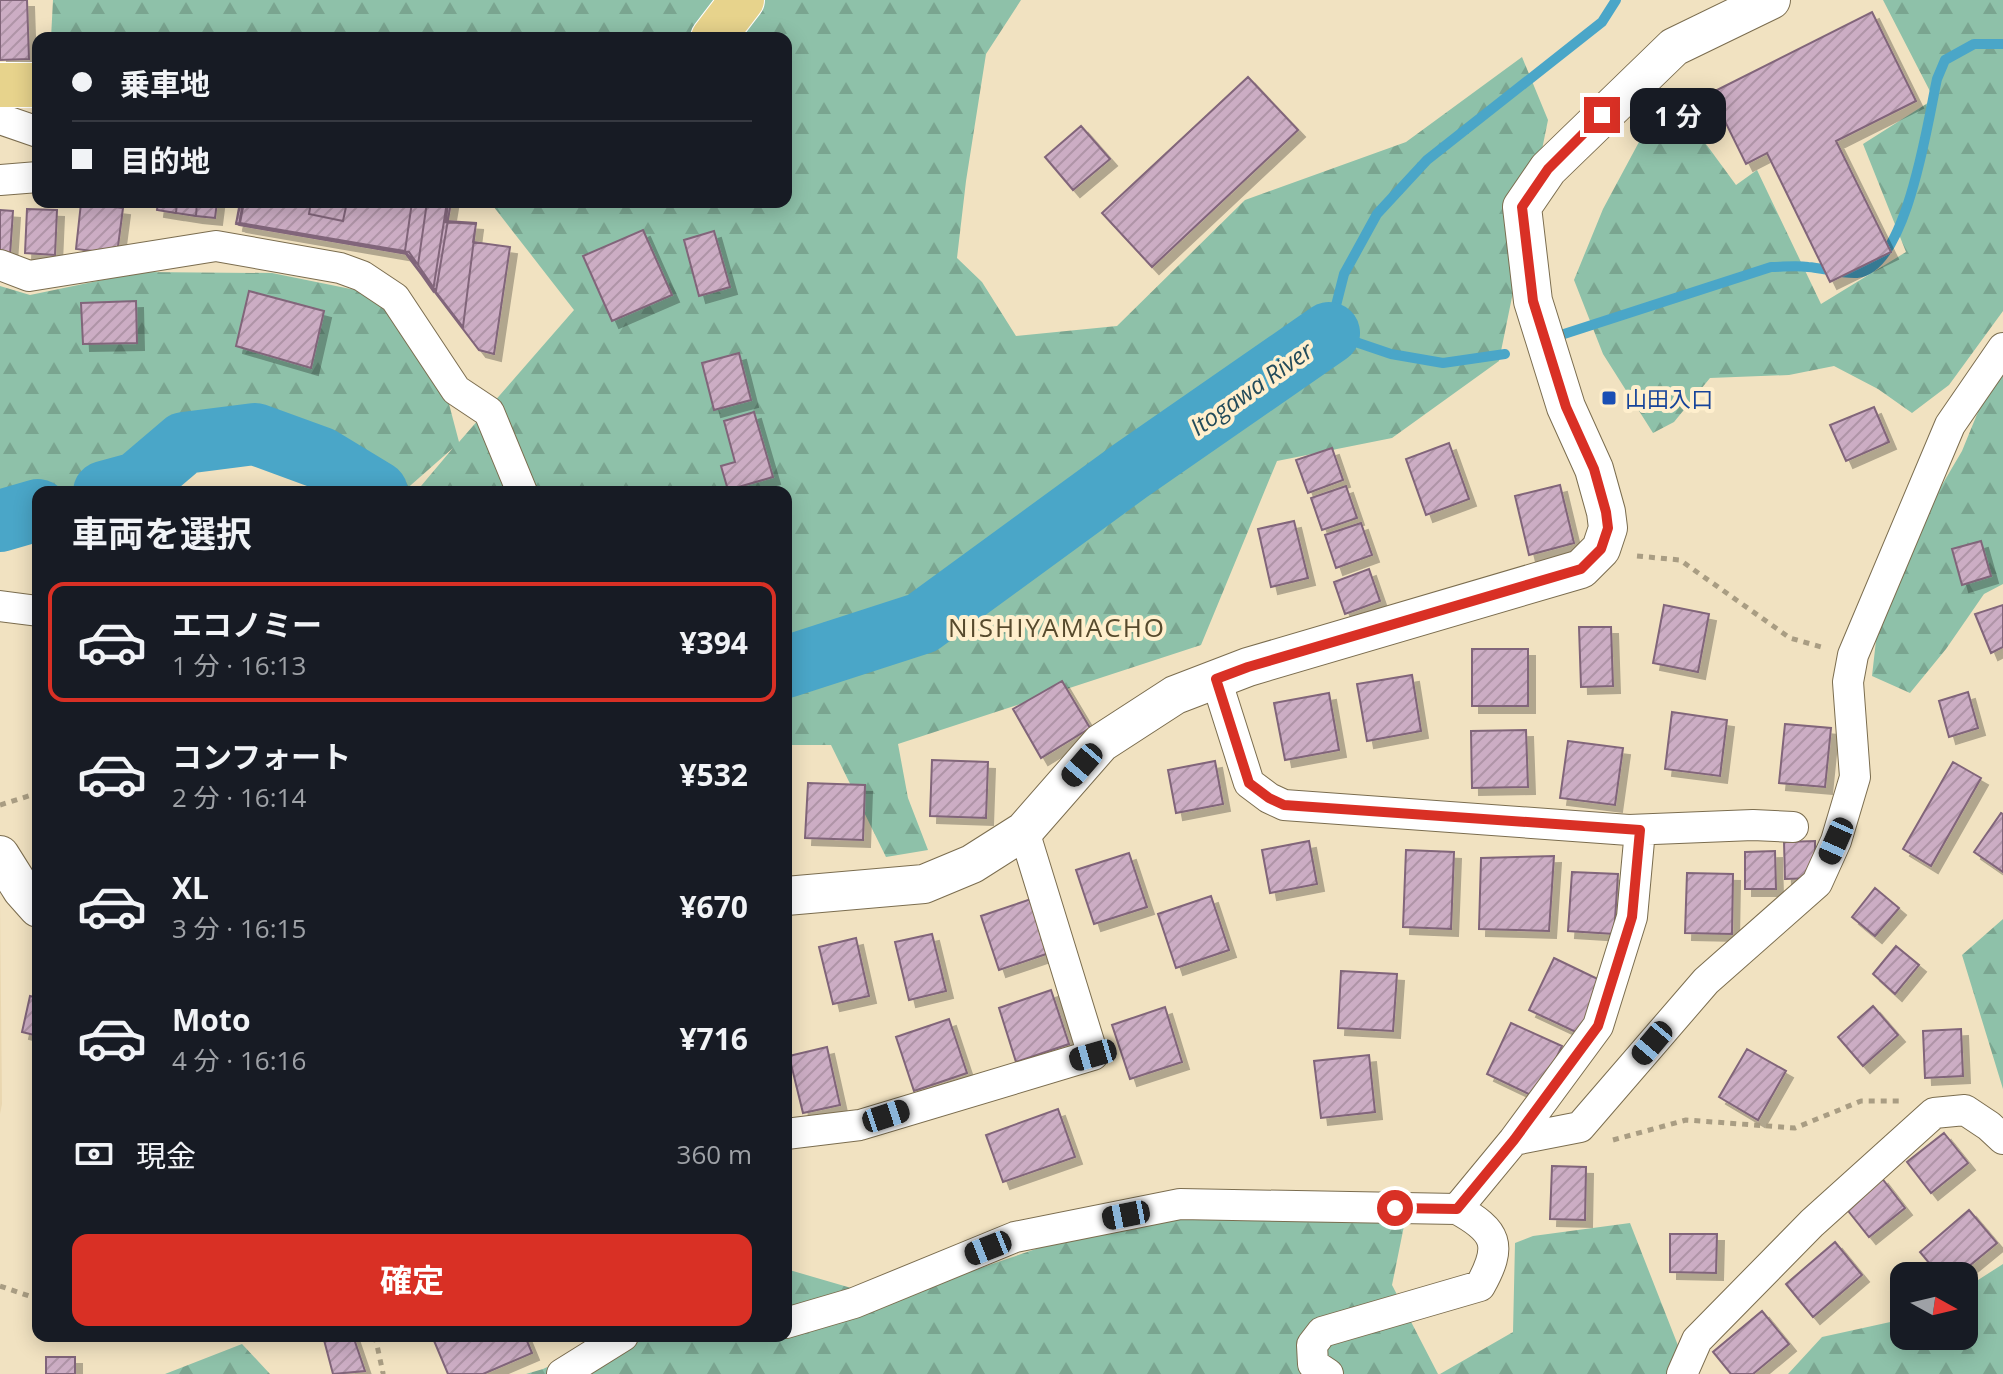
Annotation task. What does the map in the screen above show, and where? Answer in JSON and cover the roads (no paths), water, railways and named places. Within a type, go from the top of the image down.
[{"type":"main road","points":[[718,32],[742,0]]},
{"type":"main road","points":[[0,85],[32,85]]},
{"type":"street","points":[[792,895],[924,884],[972,864],[1024,831],[1101,743],[1175,695],[1248,667],[1581,569],[1601,549],[1608,528],[1606,512],[1594,469],[1566,407],[1533,301],[1522,207],[1548,169],[1674,47],[1771,0]]},
{"type":"street","points":[[0,119],[32,130]]},
{"type":"street","points":[[0,180],[32,177]]},
{"type":"street","points":[[0,265],[29,276],[216,246],[340,268],[362,276],[395,298],[456,390],[489,412],[520,486]]},
{"type":"street","points":[[1514,1140],[1580,1127],[1706,981],[1817,883],[1836,841],[1855,777],[1848,682],[1853,655],[1950,425],[2003,348]]},
{"type":"street","points":[[0,606],[32,610]]},
{"type":"street","points":[[1216,679],[1249,783],[1284,805],[1640,830],[1753,825],[1793,827]]},
{"type":"street","points":[[1457,1209],[1514,1140],[1598,1026],[1632,917],[1640,830]]},
{"type":"street","points":[[792,1133],[860,1125],[1093,1055],[1024,831]]},
{"type":"street","points":[[0,855],[32,901]]},
{"type":"street","points":[[1682,1374],[1697,1340],[1812,1223],[1934,1113],[1965,1110],[2003,1139]]},
{"type":"street","points":[[792,1321],[854,1303],[1015,1237],[1180,1204],[1457,1209],[1483,1224],[1493,1243],[1491,1265],[1480,1286],[1322,1332],[1312,1345],[1313,1364],[1328,1374]]},
{"type":"street","points":[[562,1374],[613,1342]]},
{"type":"waterway","name":"Itogawa River","points":[[1505,354],[1443,363],[1391,354],[1329,333],[1344,274],[1377,214],[1427,160],[1602,22],[1616,0]]},
{"type":"waterway","points":[[1564,334],[1771,267],[1803,266],[1857,273],[1874,265],[1889,246],[1902,220],[1921,157],[1937,79],[1945,60],[1974,44],[2003,44]]},
{"type":"waterway","name":"Itogawa River","points":[[792,665],[922,623],[1130,471],[1329,333]]},
{"type":"waterway","name":"Itogawa River","points":[[126,486],[137,483],[184,443],[255,434],[321,458],[367,486]]},
{"type":"waterway","name":"Itogawa River","points":[[0,521],[32,512]]},
{"type":"place","name":"山田入口","points":[[1609,398]]},
{"type":"district","name":"NISHIYAMACHO","points":[[1057,627]]}]
